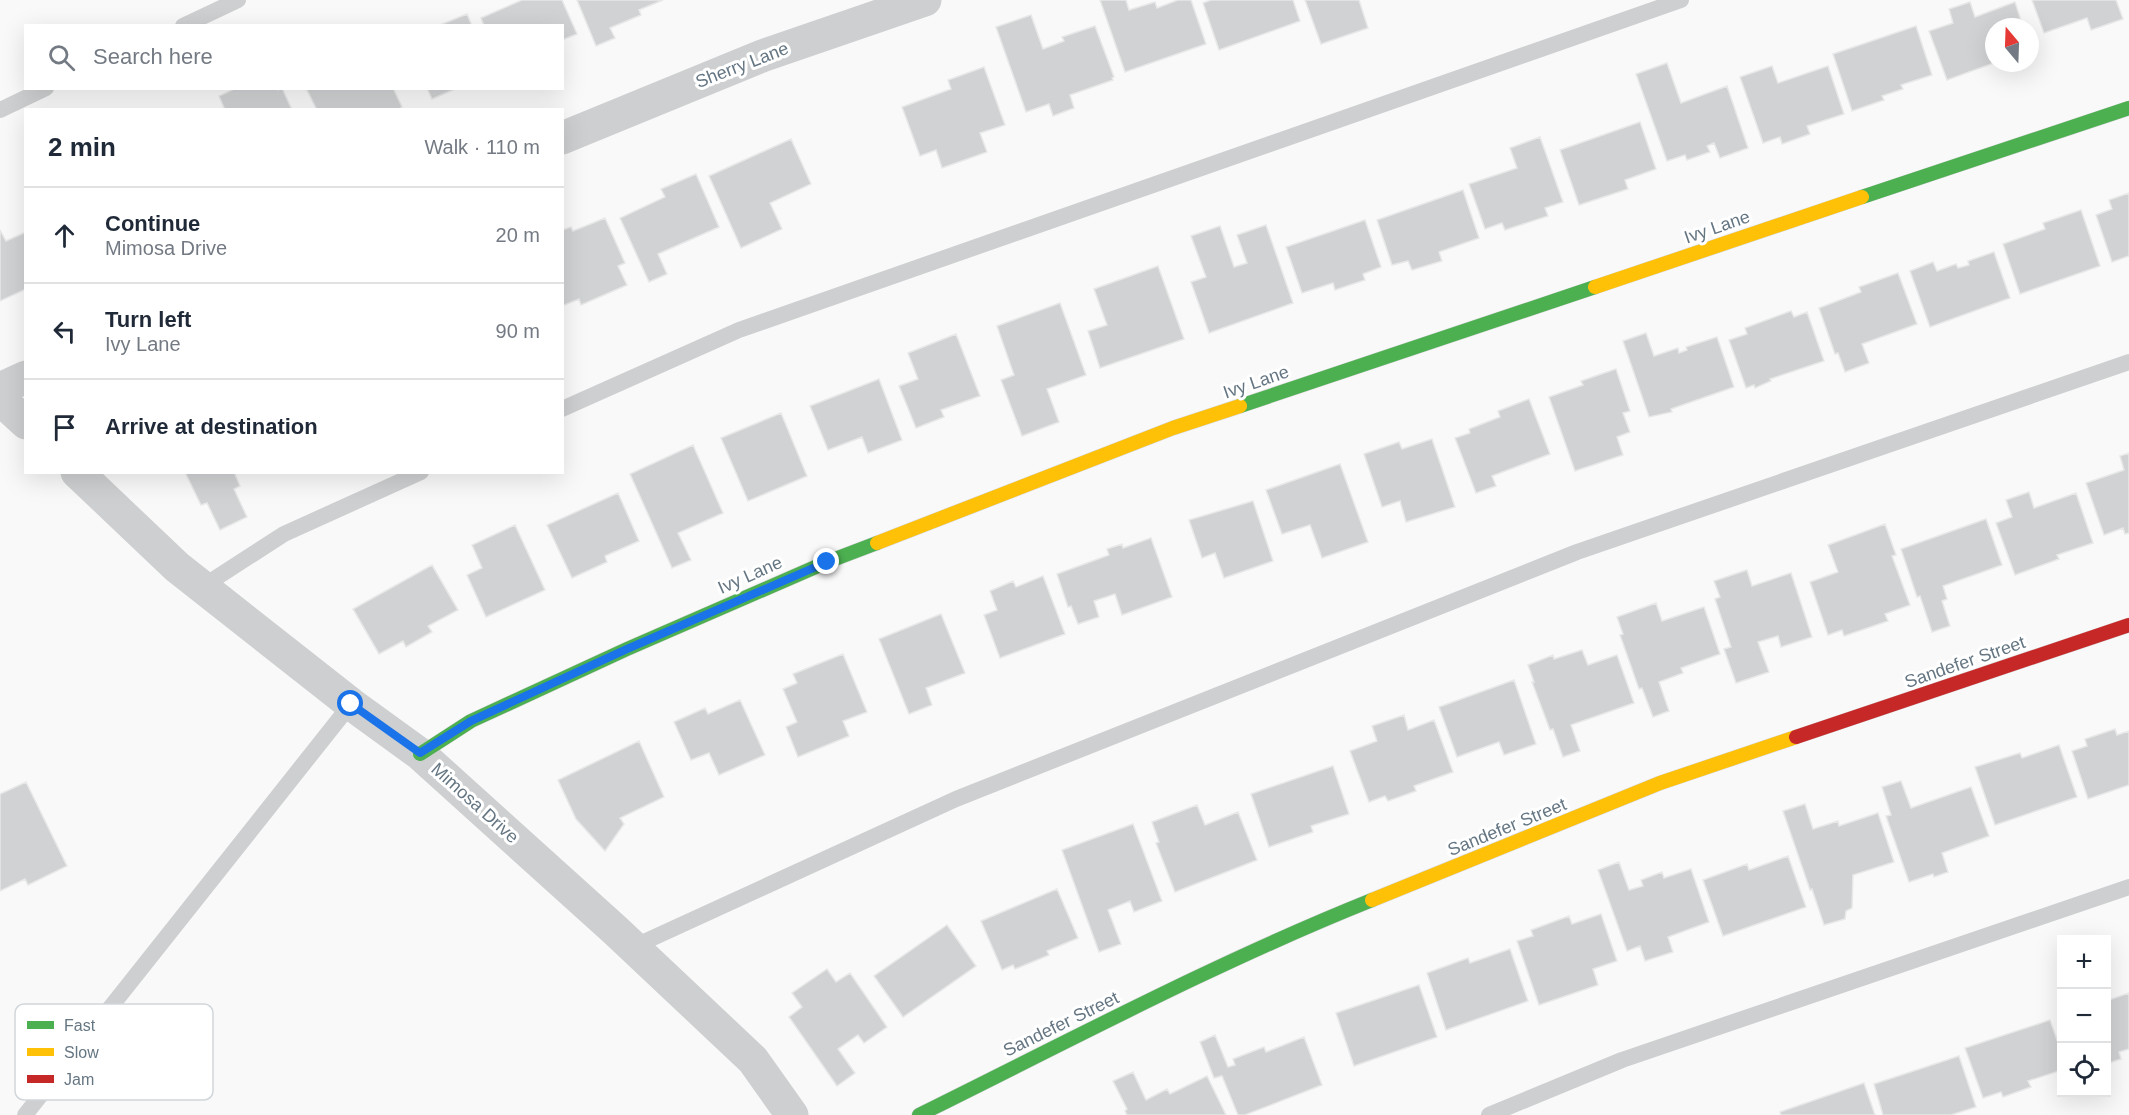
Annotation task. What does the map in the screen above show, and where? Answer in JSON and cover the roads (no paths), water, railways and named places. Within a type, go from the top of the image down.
[{"type":"street","name":"Sherry Lane","points":[[564,137],[762,56],[925,0]]},
{"type":"street","name":"Ivy Lane","points":[[420,753],[471,721],[627,649],[827,562],[1173,428],[2129,108]]},
{"type":"street","points":[[0,388],[24,378]]},
{"type":"street","points":[[0,399],[24,421]]},
{"type":"street","name":"Mimosa Drive","points":[[79,474],[177,567],[351,704],[420,753],[753,1060],[792,1115]]},
{"type":"street","name":"Sandefer Street","points":[[919,1115],[1167,992],[1317,922],[1660,783],[2129,625]]},
{"type":"lane","points":[[187,24],[238,0]]},
{"type":"lane","points":[[564,408],[739,330],[1682,0]]},
{"type":"lane","points":[[0,110],[42,90]]},
{"type":"lane","points":[[633,947],[956,799],[1577,552],[2129,362]]},
{"type":"lane","points":[[202,587],[284,534],[417,474]]},
{"type":"lane","points":[[113,1004],[351,704]]},
{"type":"lane","points":[[1489,1115],[1622,1060],[2129,887]]},
{"type":"lane","points":[[25,1115],[37,1100]]}]
